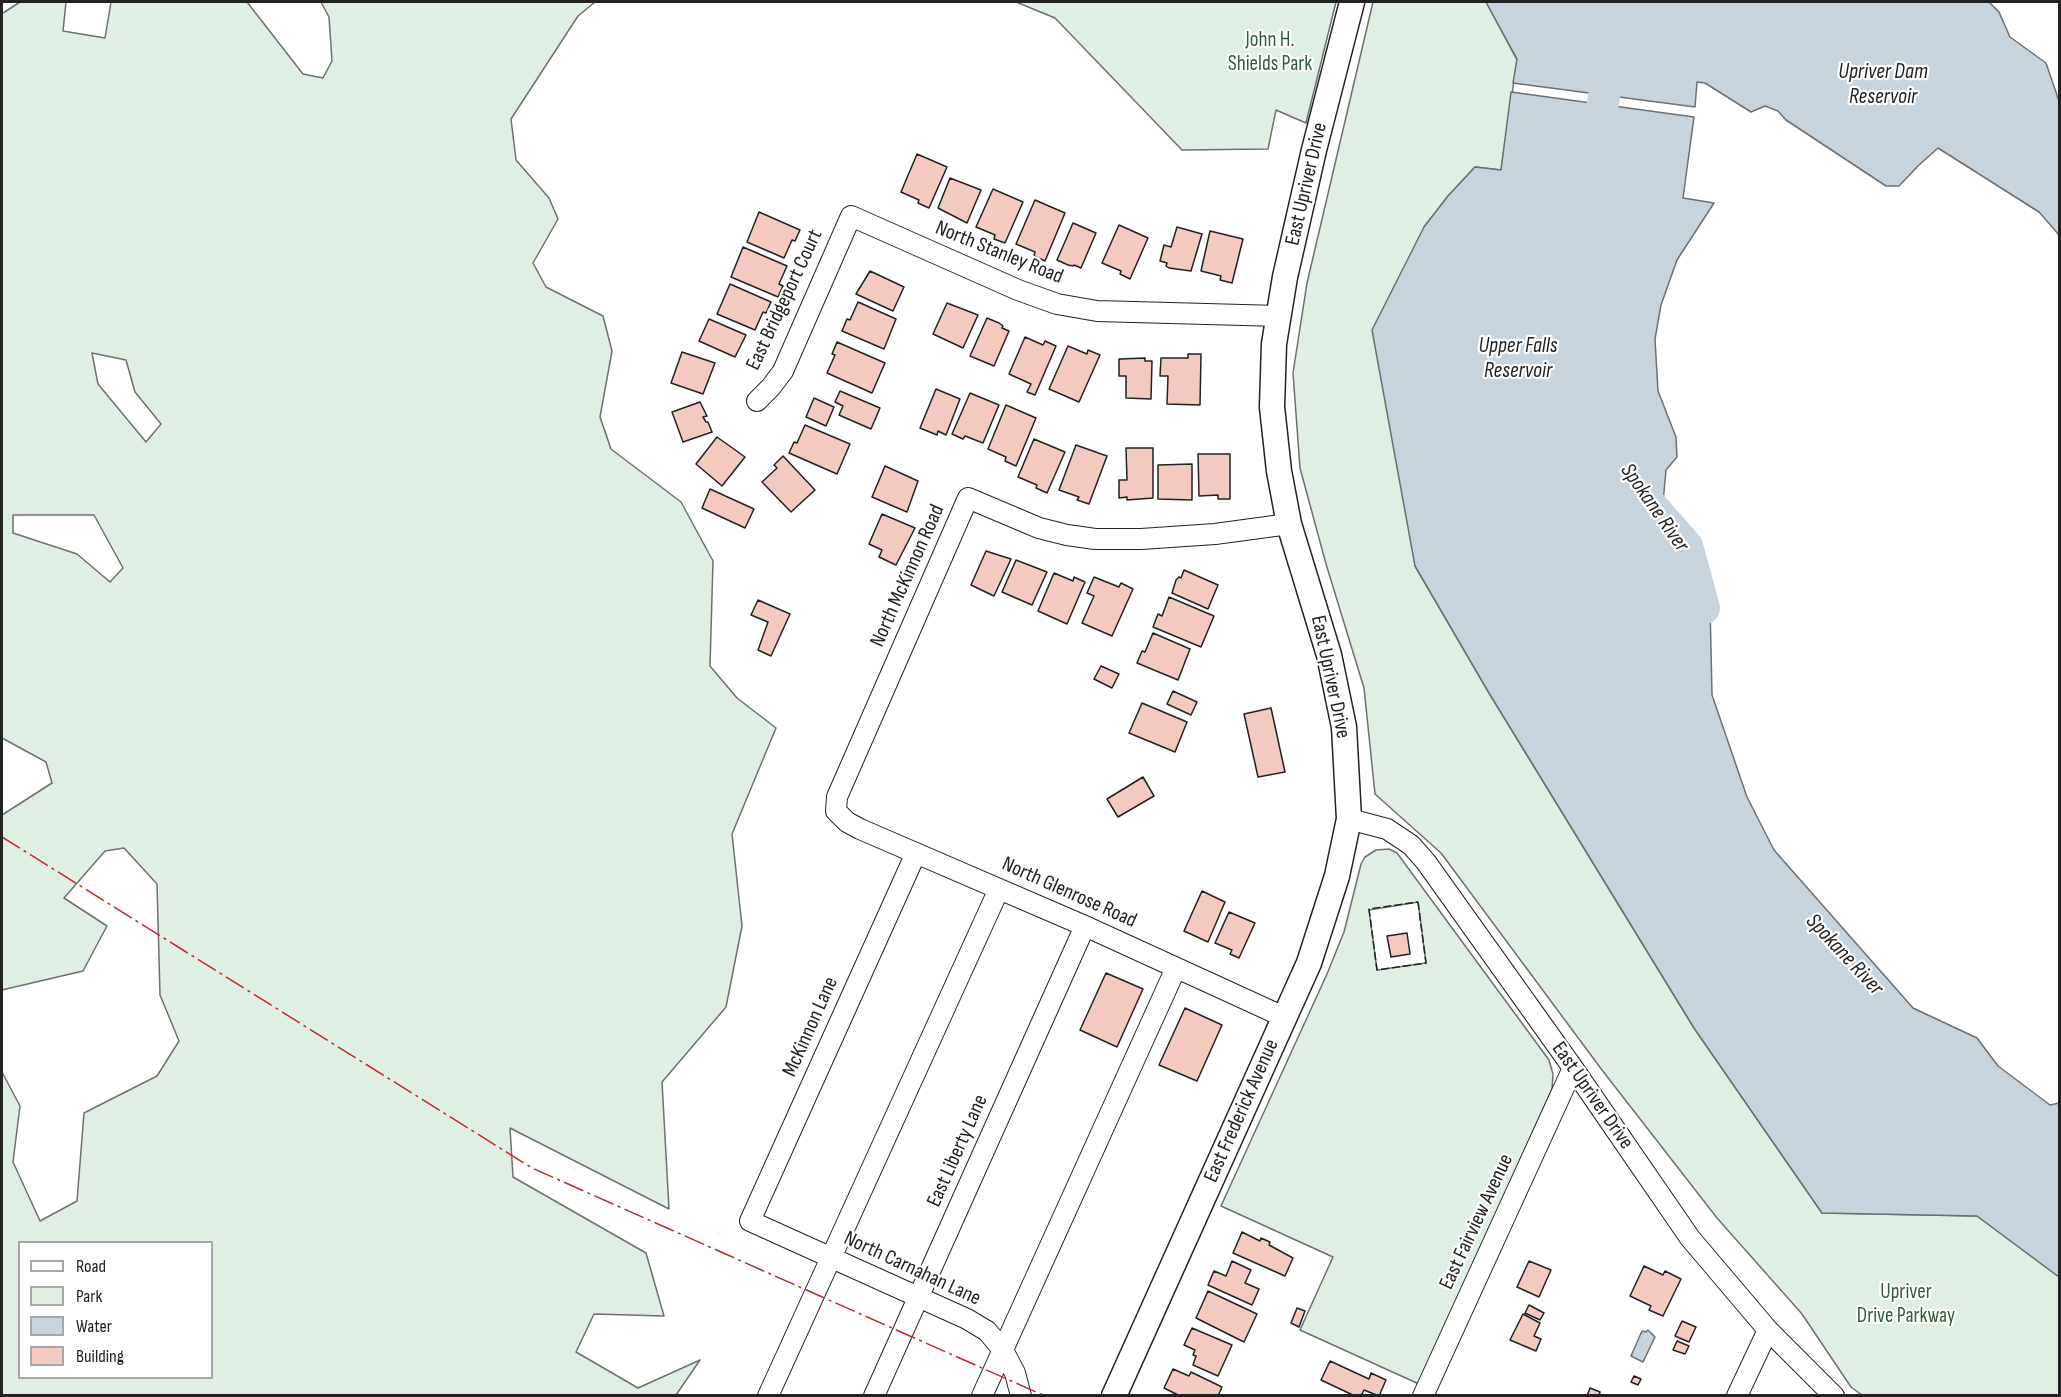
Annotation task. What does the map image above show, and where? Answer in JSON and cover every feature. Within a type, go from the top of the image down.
[{"type":"main road","name":"East Upriver Drive","points":[[1349,819],[1344,727],[1329,655],[1289,524],[1279,471],[1272,407],[1274,344],[1285,277],[1314,150],[1352,2]]},
{"type":"main road","name":"East Frederick Avenue","points":[[1114,1395],[1308,963],[1337,876],[1349,819]]},
{"type":"street","name":"North Stanley Road","points":[[851,216],[1018,290],[1058,304],[1097,311],[1279,316]]},
{"type":"street","name":"East Bridgeport Court","points":[[757,401],[783,370],[851,216]]},
{"type":"street","name":"North McKinnon Road","points":[[836,811],[837,797],[969,498],[1039,528],[1067,535],[1095,538],[1215,534],[1289,524]]},
{"type":"street","name":"North Glenrose Road","points":[[836,811],[847,822],[860,829],[1085,926],[1284,1017]]},
{"type":"street","name":"East Upriver Drive","points":[[1349,819],[1387,829],[1411,845],[1426,862],[1574,1068],[1690,1238],[1768,1330],[1834,1395]]},
{"type":"street","name":"McKinnon Lane","points":[[750,1221],[916,853]]},
{"type":"street","points":[[768,1395],[999,889]]},
{"type":"street","name":"East Liberty Lane","points":[[874,1395],[1085,926]]},
{"type":"street","points":[[982,1395],[1176,968]]},
{"type":"street","name":"East Fairview Avenue","points":[[1423,1395],[1574,1068]]},
{"type":"street","name":"North Carnahan Lane","points":[[750,1221],[967,1319],[987,1331],[1003,1350],[1015,1373],[1022,1395]]},
{"type":"street","points":[[1737,1395],[1768,1330]]},
{"type":"green space","points":[[20,2],[66,2],[63,31],[105,38],[111,2],[247,2],[303,74],[323,78],[332,61],[329,17],[321,2],[595,2],[578,16],[511,119],[516,160],[549,198],[558,219],[533,263],[546,287],[603,316],[612,351],[600,417],[611,449],[681,502],[713,561],[710,666],[737,698],[776,728],[732,834],[742,926],[726,1007],[662,1082],[669,1209],[510,1128],[513,1177],[646,1253],[664,1316],[594,1314],[576,1352],[638,1388],[700,1360],[676,1395],[2,1395],[2,1072],[20,1106],[13,1162],[40,1221],[77,1201],[84,1113],[157,1076],[179,1041],[160,995],[157,884],[124,848],[105,851],[64,898],[107,926],[83,971],[2,990],[2,815],[52,783],[46,762],[2,738],[2,13]],"holes":[[[92,353],[126,360],[135,392],[161,424],[146,442],[98,384]],[[13,515],[94,515],[123,568],[110,582],[77,554],[13,533]]]},
{"type":"green space","name":"John H. Shields Park","points":[[1016,2],[1336,2],[1306,123],[1276,110],[1268,149],[1182,150],[1055,18]]},
{"type":"green space","name":"Upriver Drive Parkway","points":[[1373,2],[1486,2],[1517,60],[1501,170],[1475,167],[1424,227],[1415,566],[1489,693],[1694,1028],[1822,1213],[1977,1216],[2059,1277],[2059,1395],[1862,1395],[1851,1387],[1802,1314],[1717,1218],[1602,1070],[1441,853],[1375,794],[1364,688],[1326,564],[1300,468],[1293,373],[1307,283]]},
{"type":"green space","points":[[1389,849],[1397,853],[1549,1060],[1553,1074],[1552,1089],[1419,1384],[1300,1330],[1333,1257],[1221,1206],[1327,974],[1344,932],[1361,864],[1365,857],[1376,850]],"holes":[[[1418,902],[1426,963],[1377,970],[1369,910]]]},
{"type":"water","name":"Upriver Dam Reservoir","points":[[1486,2],[1989,2],[1999,12],[2010,37],[2046,63],[2059,101],[2059,235],[2039,212],[1938,148],[1899,186],[1886,186],[1786,120],[1778,111],[1765,106],[1751,112],[1705,83],[1697,82],[1695,107],[1513,83],[1517,59]]},
{"type":"water","name":"Upper Falls Reservoir","points":[[1511,92],[1694,117],[1683,198],[1714,203],[1677,260],[1661,305],[1655,339],[1658,391],[1676,437],[1677,457],[1666,470],[1663,503],[1710,604],[1712,695],[1747,797],[1774,850],[1913,1008],[1977,1038],[1998,1066],[2050,1105],[2059,1103],[2059,1277],[1977,1216],[1822,1213],[1694,1028],[1489,693],[1415,566],[1372,330],[1424,227],[1448,196],[1475,167],[1501,170]]},
{"type":"water","points":[[1648,1330],[1655,1337],[1643,1362],[1631,1356],[1642,1331]]},
{"type":"building","points":[[917,154],[947,167],[929,208],[918,203],[919,200],[901,192]]},
{"type":"building","points":[[950,178],[981,190],[967,223],[938,208]]},
{"type":"building","points":[[993,189],[1023,202],[1005,243],[994,239],[995,235],[976,227]]},
{"type":"building","points":[[1035,200],[1065,213],[1045,261],[1034,256],[1035,252],[1016,244]]},
{"type":"building","points":[[759,212],[800,230],[795,241],[792,240],[784,258],[747,242]]},
{"type":"building","points":[[1073,223],[1096,233],[1081,268],[1057,260]]},
{"type":"building","points":[[1119,225],[1148,238],[1130,279],[1120,274],[1121,271],[1102,263]]},
{"type":"building","points":[[1177,227],[1202,234],[1191,271],[1169,268],[1166,266],[1167,263],[1160,261],[1164,245],[1171,247]]},
{"type":"building","points":[[1210,231],[1243,239],[1232,283],[1220,280],[1221,276],[1201,271]]},
{"type":"building","points":[[743,247],[787,266],[779,284],[783,286],[778,297],[731,277]]},
{"type":"building","points":[[870,271],[904,287],[893,311],[856,294]]},
{"type":"building","points":[[730,284],[771,302],[766,313],[763,312],[755,330],[717,314]]},
{"type":"building","points":[[858,302],[896,319],[884,349],[842,331]]},
{"type":"building","points":[[947,303],[978,315],[963,348],[933,334]]},
{"type":"building","points":[[987,318],[999,323],[1003,326],[1002,328],[1009,331],[994,366],[970,356]]},
{"type":"building","points":[[709,319],[746,335],[735,357],[699,341]]},
{"type":"building","points":[[1025,337],[1043,345],[1045,341],[1056,346],[1035,395],[1027,392],[1031,384],[1009,374]]},
{"type":"building","points":[[837,342],[885,363],[872,393],[827,373],[835,355],[832,354]]},
{"type":"building","points":[[1068,346],[1087,354],[1088,350],[1100,355],[1079,402],[1049,389]]},
{"type":"building","points":[[682,352],[715,363],[703,394],[671,383]]},
{"type":"building","points":[[1188,354],[1201,354],[1200,405],[1167,404],[1168,376],[1160,376],[1161,358],[1188,358]]},
{"type":"building","points":[[1145,358],[1145,361],[1152,361],[1151,399],[1126,398],[1126,376],[1119,376],[1119,359]]},
{"type":"building","points":[[936,389],[960,399],[946,435],[938,431],[937,435],[920,428]]},
{"type":"building","points":[[840,391],[880,408],[871,429],[839,415],[843,406],[835,402]]},
{"type":"building","points":[[970,393],[999,405],[983,443],[952,434]]},
{"type":"building","points":[[814,398],[834,407],[826,426],[806,417]]},
{"type":"building","points":[[700,402],[707,416],[703,417],[712,432],[683,442],[672,412]]},
{"type":"building","points":[[1006,405],[1036,418],[1016,466],[1005,461],[1006,457],[988,449]]},
{"type":"building","points":[[805,425],[850,444],[837,474],[789,453],[794,442],[797,443]]},
{"type":"building","points":[[717,437],[745,457],[722,486],[696,464]]},
{"type":"building","points":[[1034,439],[1065,452],[1047,493],[1036,488],[1037,485],[1018,477]]},
{"type":"building","points":[[1076,445],[1107,456],[1089,504],[1077,500],[1079,497],[1059,490]]},
{"type":"building","points":[[1126,448],[1153,448],[1153,498],[1127,500],[1127,497],[1119,498],[1119,480],[1127,480]]},
{"type":"building","points":[[1198,454],[1230,454],[1230,499],[1218,499],[1218,495],[1199,496]]},
{"type":"building","points":[[783,456],[815,490],[791,512],[762,482],[777,468],[774,465]]},
{"type":"building","points":[[1192,464],[1192,500],[1158,499],[1158,465]]},
{"type":"building","points":[[885,466],[918,481],[907,512],[872,497]]},
{"type":"building","points":[[710,489],[754,509],[745,528],[702,508]]},
{"type":"building","points":[[882,514],[915,528],[896,565],[879,557],[882,550],[869,544]]},
{"type":"building","points":[[986,551],[1011,559],[994,596],[971,585]]},
{"type":"building","points":[[1016,560],[1047,572],[1032,605],[1002,592]]},
{"type":"building","points":[[1184,570],[1218,585],[1208,609],[1172,593],[1176,580],[1181,578]]},
{"type":"building","points":[[1054,573],[1073,581],[1074,577],[1085,582],[1067,624],[1038,611]]},
{"type":"building","points":[[1094,577],[1119,587],[1121,583],[1133,589],[1112,636],[1082,623],[1094,596],[1087,593]]},
{"type":"building","points":[[1169,597],[1214,616],[1201,647],[1153,627],[1158,614],[1162,616]]},
{"type":"building","points":[[758,600],[790,614],[771,656],[758,650],[768,622],[751,615]]},
{"type":"building","points":[[1153,633],[1190,649],[1178,680],[1137,663],[1142,651],[1145,652]]},
{"type":"building","points":[[1101,666],[1119,674],[1112,688],[1094,679]]},
{"type":"building","points":[[1173,691],[1197,702],[1191,715],[1167,704]]},
{"type":"building","points":[[1142,703],[1187,722],[1175,752],[1129,733]]},
{"type":"building","points":[[1271,708],[1285,772],[1258,777],[1244,714]]},
{"type":"building","points":[[1143,777],[1154,796],[1118,817],[1107,799]]},
{"type":"building","points":[[1202,891],[1225,902],[1208,942],[1184,931]]},
{"type":"building","points":[[1229,912],[1255,923],[1239,958],[1230,954],[1232,950],[1215,943]]},
{"type":"building","points":[[1407,933],[1410,954],[1391,957],[1387,936]]},
{"type":"building","points":[[1106,973],[1143,989],[1117,1047],[1080,1030]]},
{"type":"building","points":[[1185,1008],[1222,1025],[1197,1081],[1159,1065]]},
{"type":"building","points":[[1242,1232],[1260,1241],[1261,1238],[1270,1242],[1269,1245],[1293,1258],[1285,1276],[1233,1253]]},
{"type":"building","points":[[1232,1261],[1251,1270],[1245,1283],[1259,1289],[1252,1305],[1208,1285],[1214,1271],[1226,1276]]},
{"type":"building","points":[[1529,1261],[1551,1270],[1539,1297],[1517,1287]]},
{"type":"building","points":[[1644,1266],[1663,1275],[1665,1271],[1681,1279],[1663,1316],[1649,1310],[1651,1306],[1630,1296]]},
{"type":"building","points":[[1208,1291],[1257,1314],[1244,1342],[1196,1318]]},
{"type":"building","points":[[1529,1305],[1544,1313],[1540,1320],[1525,1313]]},
{"type":"building","points":[[1297,1308],[1305,1311],[1299,1327],[1291,1323]]},
{"type":"building","points":[[1523,1314],[1540,1323],[1534,1336],[1541,1339],[1536,1351],[1510,1340]]},
{"type":"building","points":[[1682,1321],[1696,1327],[1689,1342],[1675,1336]]},
{"type":"building","points":[[1192,1328],[1232,1345],[1218,1376],[1193,1365],[1195,1350],[1184,1345]]},
{"type":"building","points":[[1677,1341],[1689,1346],[1685,1354],[1673,1350]]},
{"type":"building","points":[[1330,1361],[1369,1379],[1371,1373],[1386,1380],[1379,1396],[1364,1390],[1361,1396],[1355,1396],[1321,1380]]},
{"type":"building","points":[[1173,1369],[1189,1376],[1191,1372],[1222,1387],[1218,1396],[1180,1396],[1164,1388]]},
{"type":"building","points":[[1634,1376],[1641,1379],[1638,1385],[1631,1382]]},
{"type":"building","points":[[1590,1388],[1600,1392],[1599,1396],[1587,1396]]},
{"type":"waterway","name":"Spokane River","points":[[1596,147],[1610,59],[1629,2]]},
{"type":"waterway","name":"Spokane River","points":[[1651,505],[1687,546],[1704,608]]},
{"type":"fence","points":[[1418,902],[1426,963],[1377,970],[1369,909],[1418,902]]},
{"type":"power","points":[[2,837],[532,1168],[1045,1396]]}]
